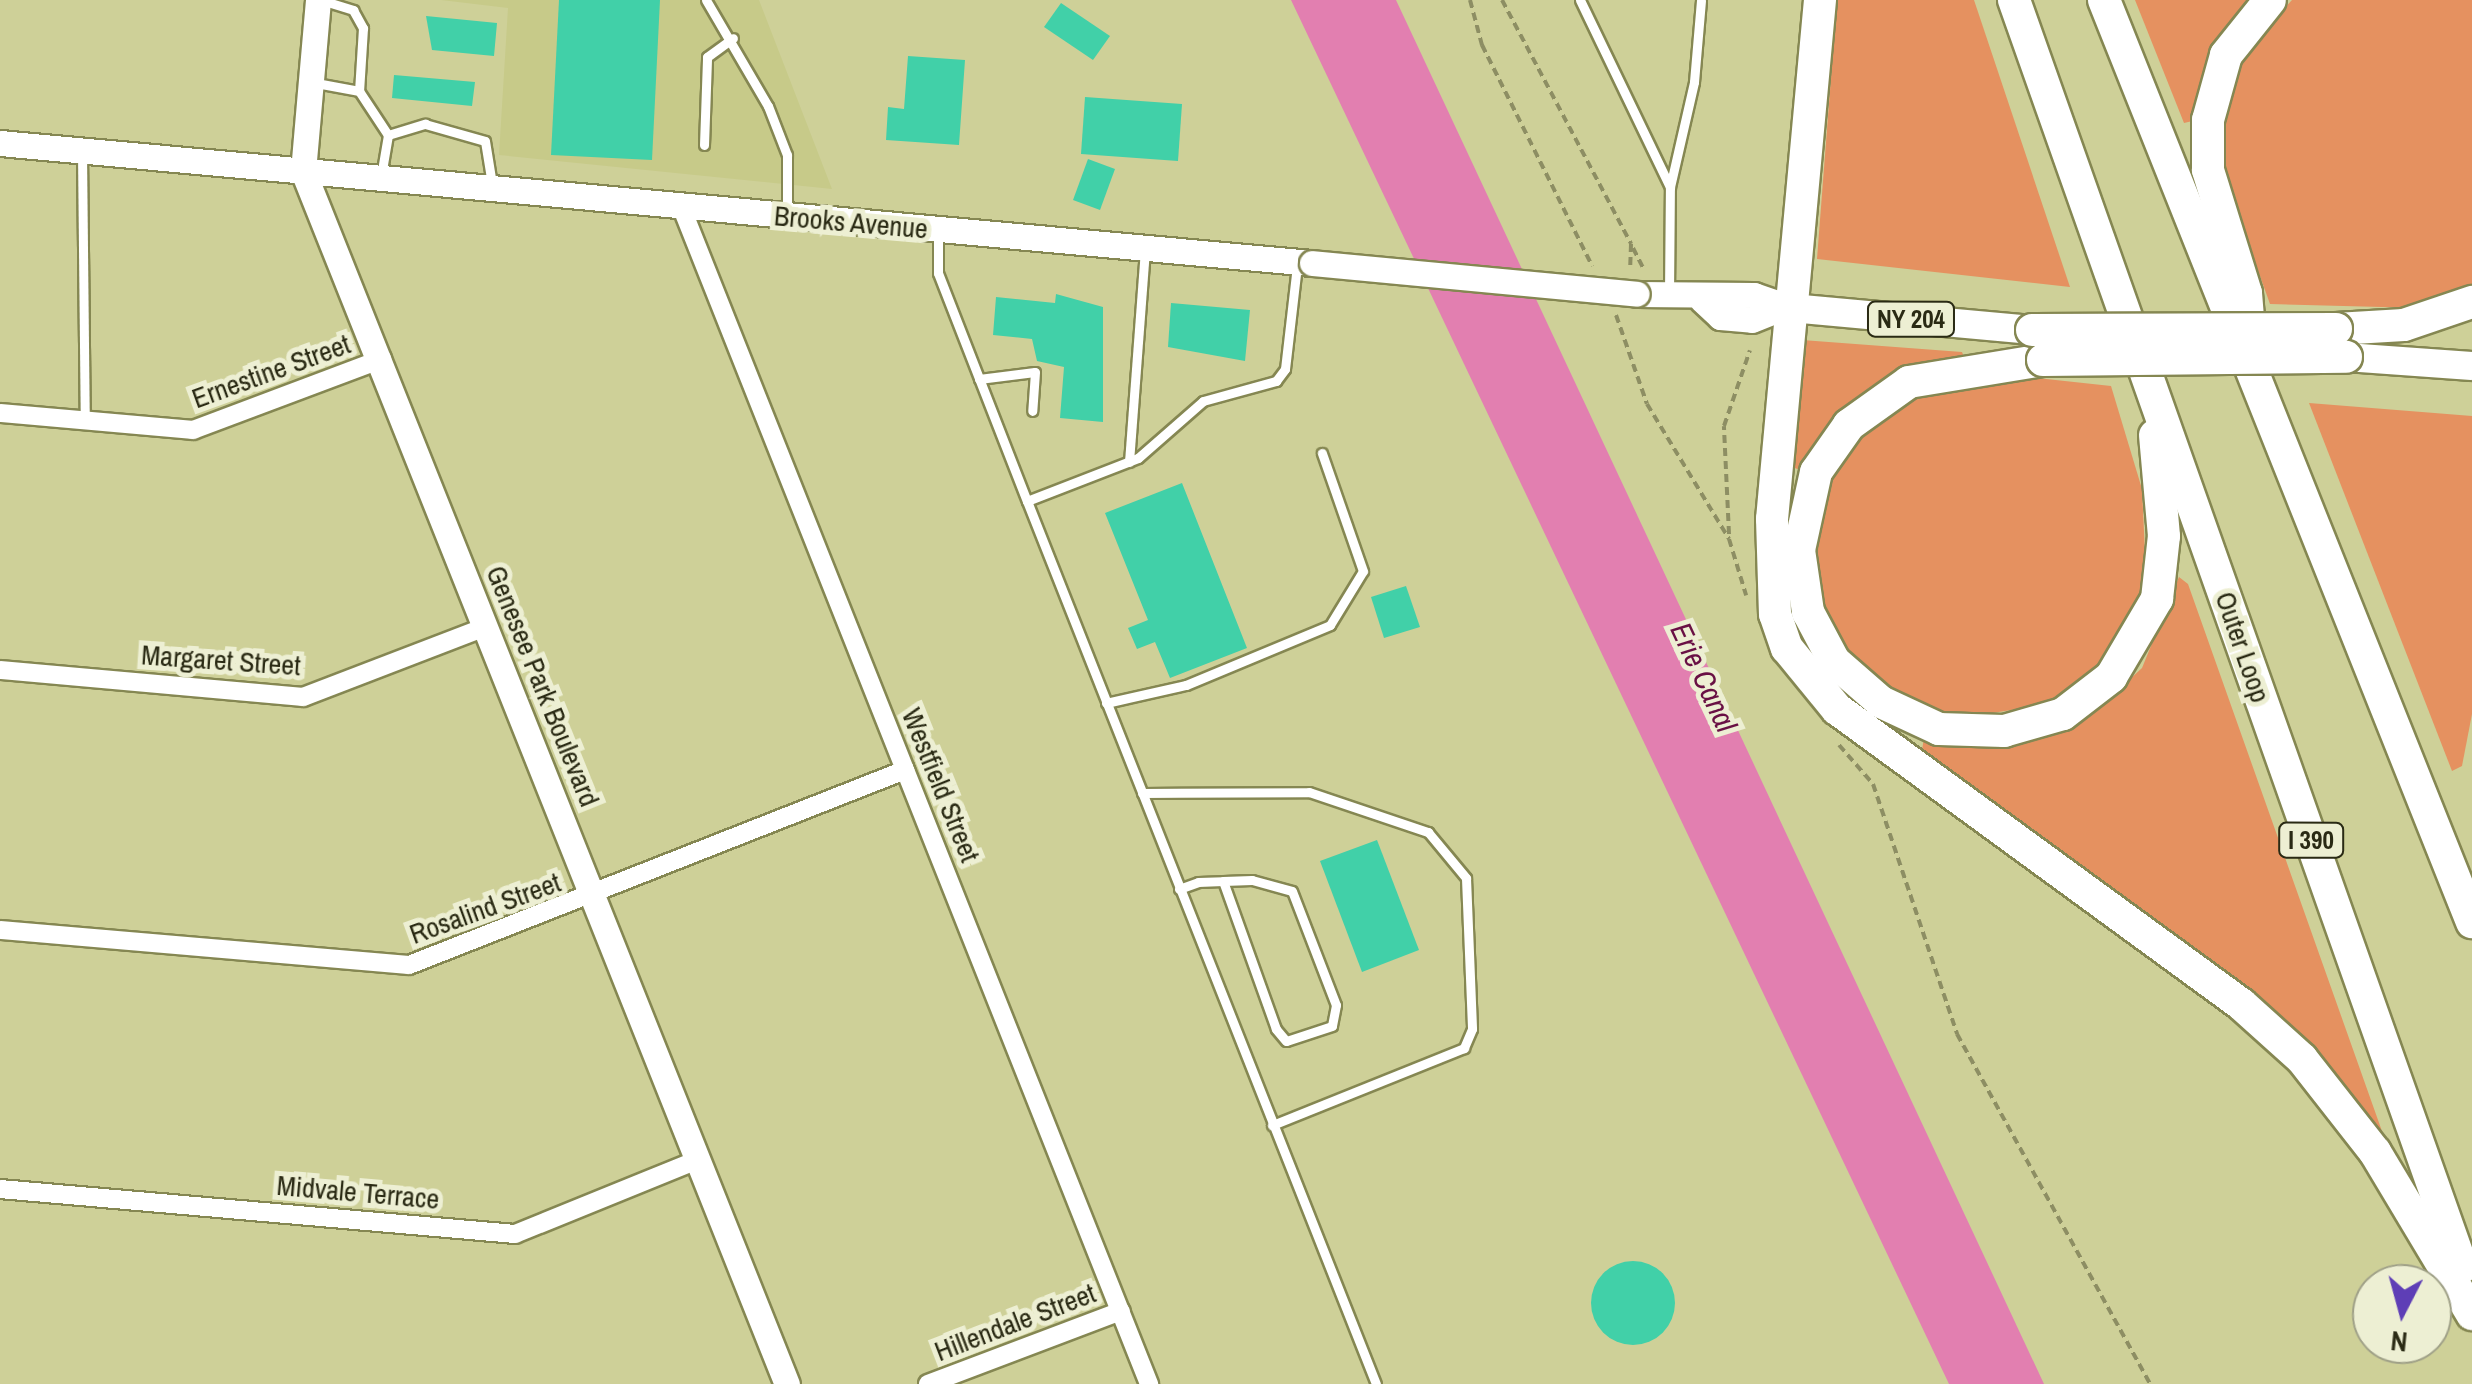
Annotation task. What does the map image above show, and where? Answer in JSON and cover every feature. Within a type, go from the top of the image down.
[{"type":"highway","points":[[1820,0],[1788,307],[1771,569],[1775,614],[1806,678],[2302,1060],[2376,1152],[2472,1314]]},
{"type":"highway","name":"Outer Loop","points":[[2014,0],[2472,1294]]},
{"type":"highway","points":[[2104,0],[2472,922]]},
{"type":"highway","points":[[2253,376],[2246,294],[2215,205],[2207,136],[2226,56],[2270,0]]},
{"type":"highway","points":[[2151,386],[2163,564],[2134,650],[2090,698],[2036,724],[1970,734],[1908,719],[1856,683],[1819,638],[1799,562],[1810,485],[1849,424],[1909,382],[2038,345],[2341,343],[2472,302]]},
{"type":"main road","name":"Genesee Park Boulevard","points":[[319,0],[304,172],[788,1384]]},
{"type":"main road","name":"Brooks Avenue","points":[[0,143],[1702,300],[1754,295],[1788,307],[2038,345]]},
{"type":"main road","points":[[2341,343],[2472,366]]},
{"type":"street","name":"Westfield Street","points":[[680,206],[1149,1384]]},
{"type":"street","name":"Ernestine Street","points":[[0,413],[192,430],[382,360]]},
{"type":"street","name":"Margaret Street","points":[[0,670],[303,698],[486,626]]},
{"type":"street","name":"Rosalind Street","points":[[0,930],[409,966],[596,896],[905,770]]},
{"type":"street","name":"Midvale Terrace","points":[[0,1189],[516,1234],[697,1160]]},
{"type":"street","name":"Hillendale Street","points":[[928,1384],[1121,1312]]},
{"type":"lane","points":[[319,0],[353,10],[363,28],[359,91],[388,135],[382,178]]},
{"type":"lane","points":[[706,0],[732,38],[787,155],[787,216]]},
{"type":"lane","points":[[1580,0],[1670,187]]},
{"type":"lane","points":[[1669,296],[1670,187],[1694,82],[1701,0]]},
{"type":"lane","points":[[704,145],[708,56],[732,38]]},
{"type":"lane","points":[[311,83],[359,91]]},
{"type":"lane","points":[[388,135],[460,127],[485,142],[492,189]]},
{"type":"lane","points":[[82,150],[85,421]]},
{"type":"lane","points":[[938,230],[938,272],[1376,1384]]},
{"type":"lane","points":[[1128,462],[1145,248]]},
{"type":"lane","points":[[1027,501],[1128,462],[1203,401],[1276,381],[1285,369],[1304,263]]},
{"type":"lane","points":[[979,379],[1035,372],[1032,410]]},
{"type":"lane","points":[[1106,703],[1186,684],[1330,625],[1363,572],[1322,453]]},
{"type":"lane","points":[[1142,793],[1308,792],[1428,832],[1466,878],[1472,1029],[1464,1048],[1272,1125]]},
{"type":"lane","points":[[1179,889],[1223,881],[1292,891],[1336,1005],[1332,1026],[1286,1041],[1276,1029],[1223,881]]},
{"type":"path","points":[[1502,0],[1643,268]]},
{"type":"path","points":[[1630,244],[1630,267]]},
{"type":"path","points":[[1729,539],[1724,426],[1750,350]]},
{"type":"shaded area","points":[[441,0],[759,0],[832,189],[499,155],[508,8]]},
{"type":"shaded area","points":[[1837,0],[1974,0],[2070,287],[1817,259]]},
{"type":"shaded area","points":[[2135,0],[2252,0],[2201,119],[2184,123]]},
{"type":"shaded area","points":[[2292,0],[2472,0],[2472,287],[2420,308],[2270,304],[2226,181],[2223,108],[2242,55]]},
{"type":"shaded area","points":[[1802,340],[1962,352],[1964,357],[1855,399],[1806,472],[1789,466]]},
{"type":"shaded area","points":[[2037,378],[2111,386],[2142,489],[2147,595],[2116,655],[2054,703],[1962,718],[1919,705],[1858,665],[1822,607],[1813,537],[1834,465],[1880,418],[1916,398]]},
{"type":"shaded area","points":[[2309,403],[2472,416],[2472,714],[2462,766],[2452,771]]},
{"type":"shaded area","points":[[2179,577],[2188,584],[2389,1151],[2205,958],[1922,750],[1924,738],[2022,742],[2088,718],[2142,668]]},
{"type":"water","name":"Erie Canal","points":[[1291,0],[1396,0],[2044,1384],[1949,1384]]},
{"type":"building","points":[[559,0],[660,0],[652,160],[551,155]]},
{"type":"building","points":[[1061,3],[1110,36],[1093,60],[1044,27]]},
{"type":"building","points":[[426,16],[497,23],[494,56],[432,50]]},
{"type":"building","points":[[908,56],[965,60],[959,145],[886,140],[888,107],[904,109]]},
{"type":"building","points":[[394,75],[475,82],[472,106],[392,98]]},
{"type":"building","points":[[1085,97],[1182,104],[1178,161],[1081,154]]},
{"type":"building","points":[[1088,159],[1115,169],[1100,210],[1073,200]]},
{"type":"building","points":[[1056,294],[1103,307],[1103,422],[1060,418],[1064,367],[1037,361],[1032,339],[993,335],[996,297],[1055,303]]},
{"type":"building","points":[[1171,303],[1250,310],[1245,361],[1168,347]]},
{"type":"building","points":[[1182,483],[1247,648],[1170,678],[1155,642],[1137,649],[1128,628],[1148,620],[1105,513]]},
{"type":"building","points":[[1406,586],[1420,627],[1384,638],[1371,597]]},
{"type":"building","points":[[1377,840],[1419,950],[1362,972],[1320,861]]},
{"type":"building","points":[[1633,1261],[1656,1268],[1668,1280],[1675,1303],[1668,1326],[1656,1338],[1633,1345],[1610,1338],[1598,1326],[1591,1303],[1598,1280],[1610,1268]]}]
